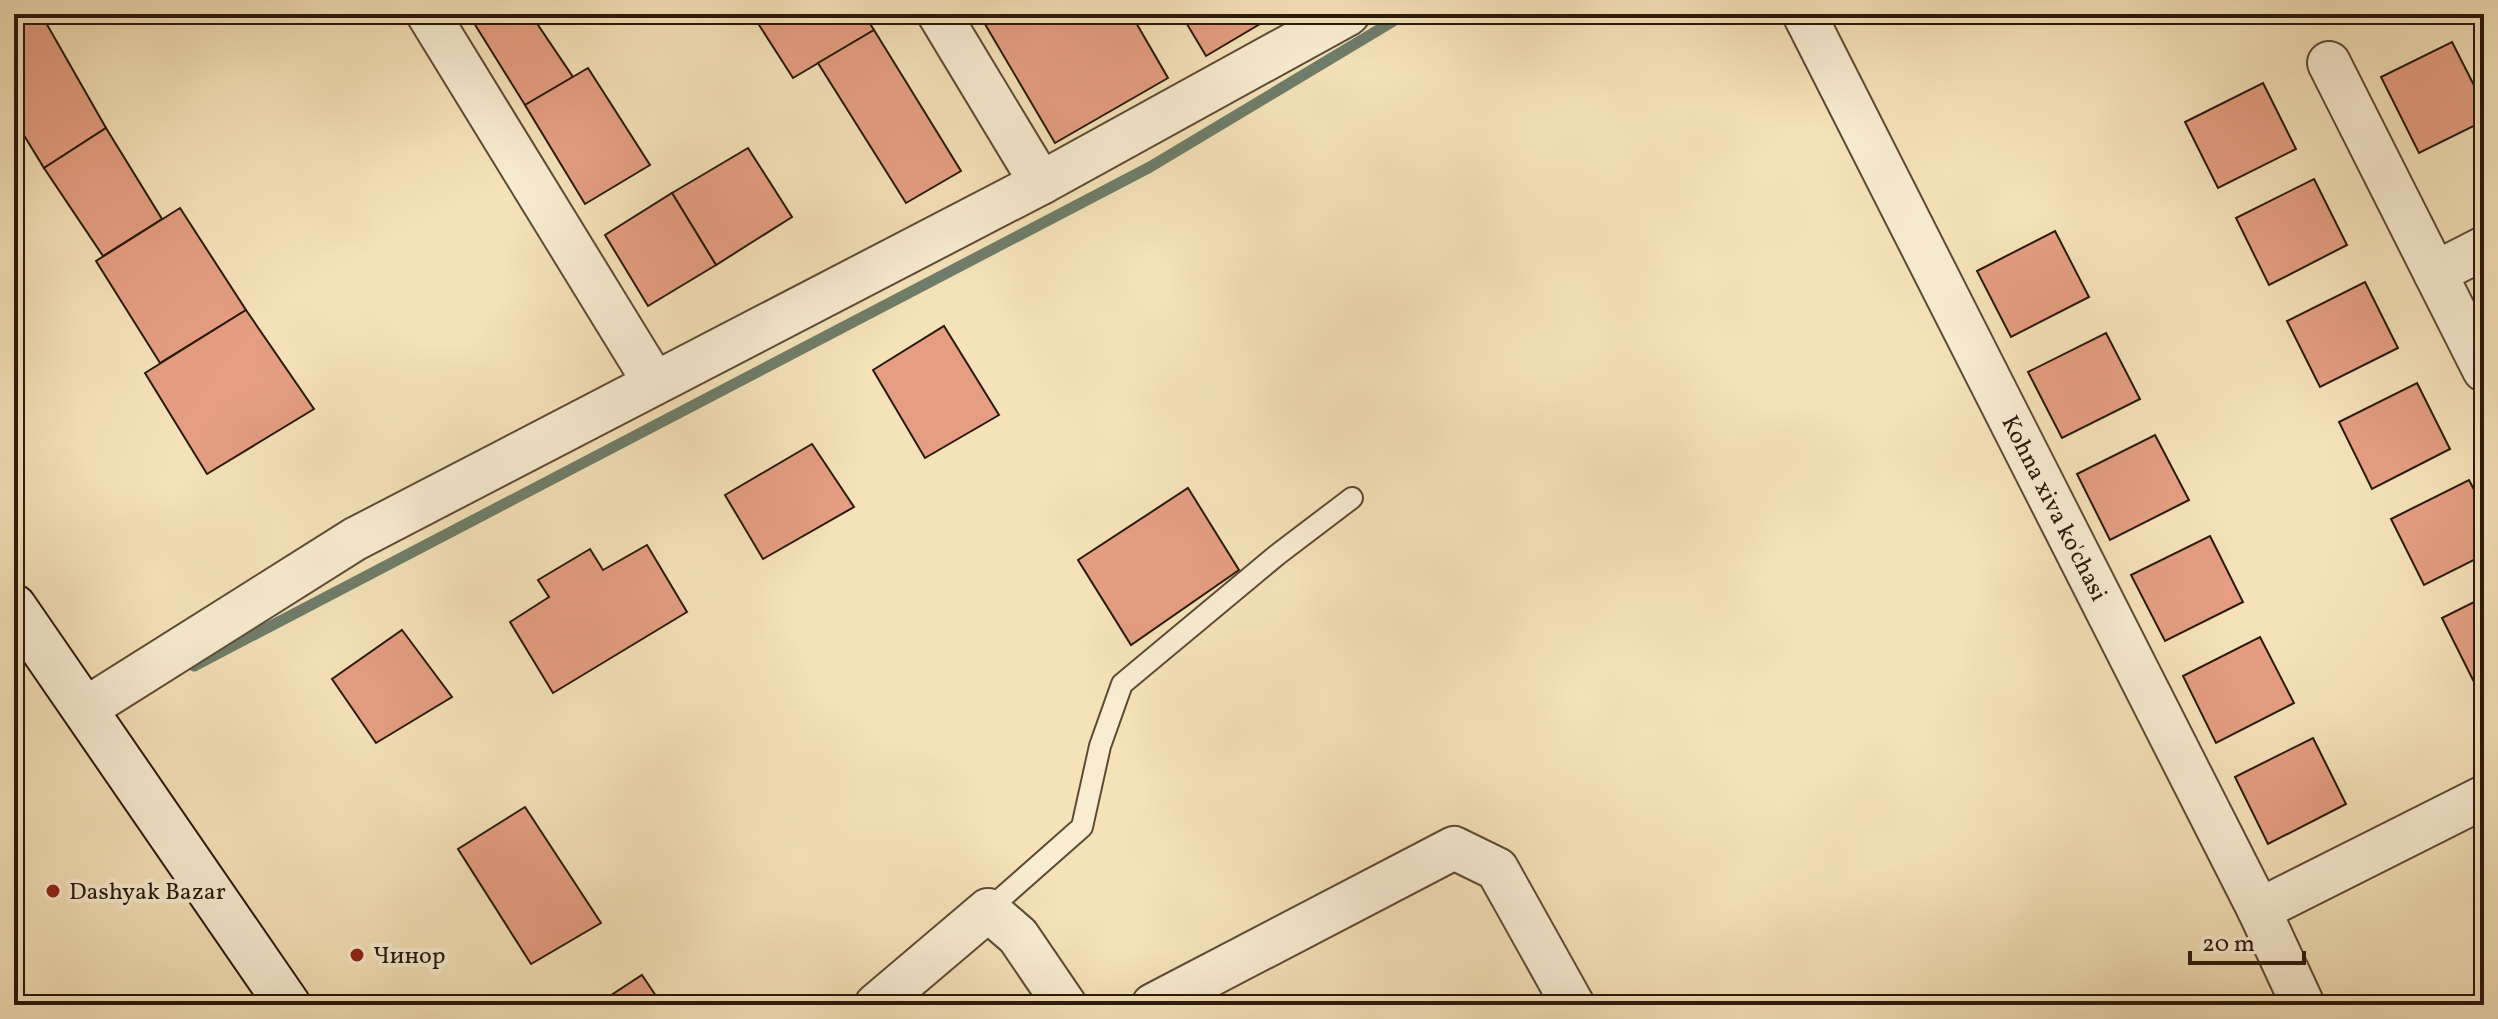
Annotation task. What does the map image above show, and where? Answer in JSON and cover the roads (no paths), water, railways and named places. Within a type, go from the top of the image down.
[{"type":"main road","points":[[14,607],[288,1005]]},
{"type":"street","points":[[428,14],[654,382]]},
{"type":"street","points":[[939,14],[1041,183]]},
{"type":"street","points":[[85,709],[355,539],[1041,183],[1348,14]]},
{"type":"street","name":"Kohna xiva ko'chasi","points":[[1804,14],[2259,910],[2303,1005]]},
{"type":"street","points":[[2329,63],[2484,370]]},
{"type":"street","points":[[2435,273],[2484,248]]},
{"type":"street","points":[[2259,910],[2484,797]]},
{"type":"street","points":[[1153,1005],[1454,848],[1497,869],[1573,1005]]},
{"type":"street","points":[[876,1005],[988,910],[1018,936],[1065,1005]]},
{"type":"lane","points":[[988,910],[1082,827],[1100,746],[1122,684],[1277,555],[1352,498]]},
{"type":"waterway","points":[[194,666],[1150,167],[1405,14]]},
{"type":"place","name":"Dashyak Bazar","points":[[53,891]]},
{"type":"place","name":"Чинор","points":[[357,955]]}]
